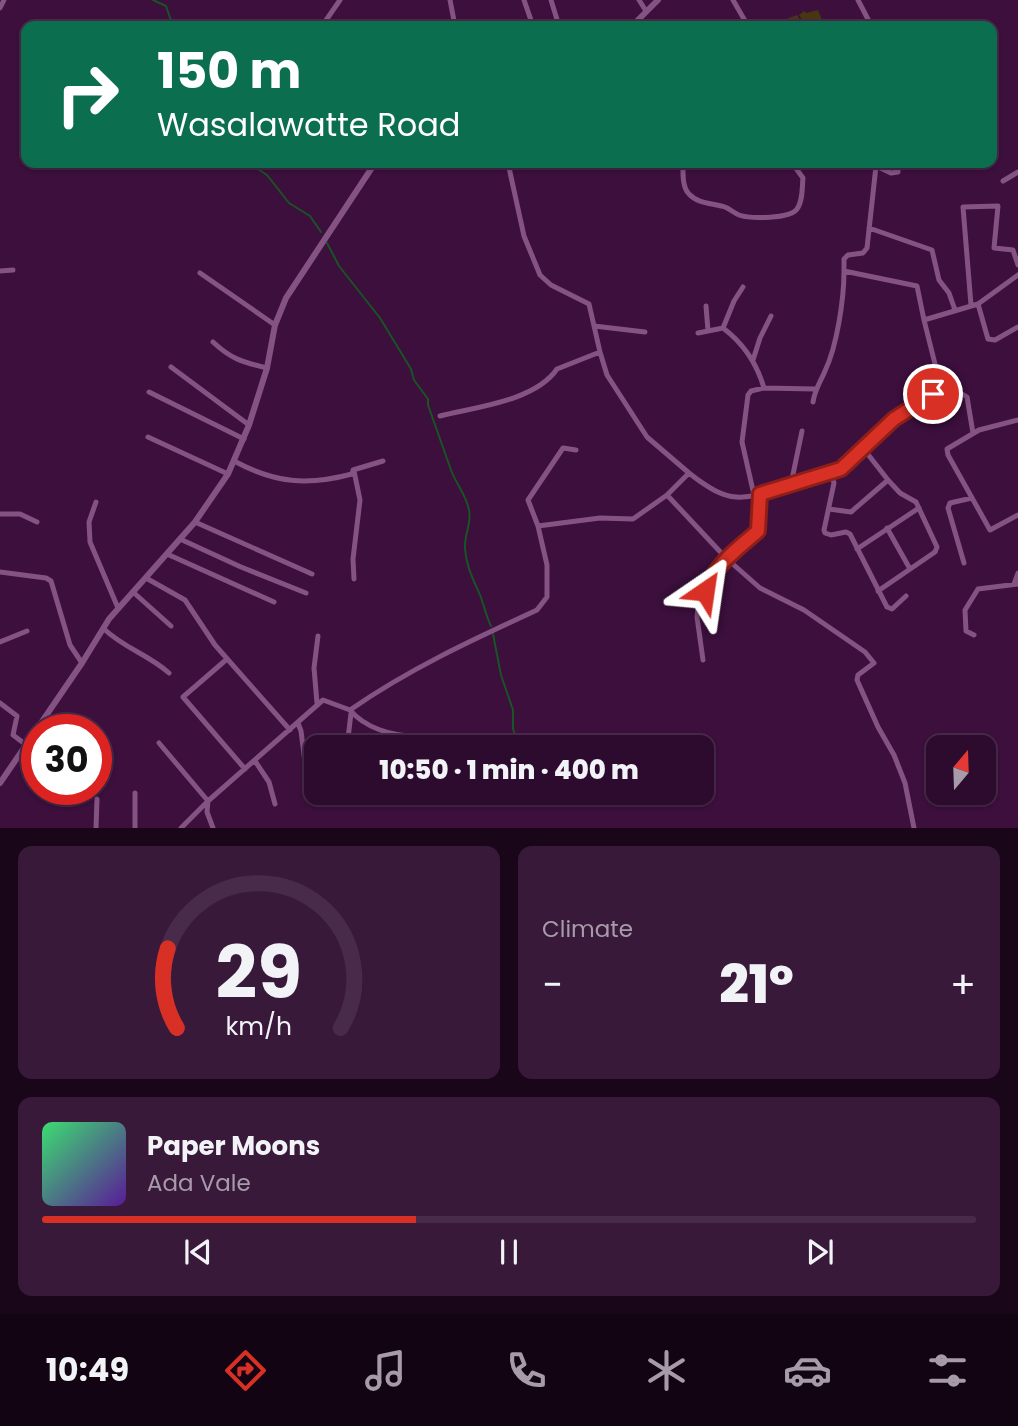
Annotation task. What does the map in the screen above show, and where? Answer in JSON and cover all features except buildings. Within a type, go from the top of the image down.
[{"type":"street","points":[[0,8],[4,0]]},
{"type":"street","points":[[325,21],[340,0]]},
{"type":"street","points":[[451,0],[453,21]]},
{"type":"street","points":[[524,0],[531,21]]},
{"type":"street","points":[[551,0],[557,21]]},
{"type":"street","points":[[639,0],[646,11]]},
{"type":"street","points":[[637,21],[657,0]]},
{"type":"street","points":[[733,0],[745,21]]},
{"type":"street","points":[[858,0],[870,21]]},
{"type":"street","points":[[46,714],[109,619],[195,522],[229,474],[249,425],[267,368],[275,325],[286,298],[372,168]]},
{"type":"street","points":[[509,168],[524,236],[540,275],[551,285],[589,304],[607,375],[647,437],[711,491],[744,498],[831,474],[841,469],[894,419],[933,394],[942,392],[959,392],[967,397],[973,433]]},
{"type":"street","points":[[683,168],[684,185],[688,193],[698,200],[741,216],[765,217],[791,215],[797,209],[801,201],[803,177],[796,168]]},
{"type":"street","points":[[813,402],[815,389],[826,370],[838,322],[844,294],[844,259],[848,255],[863,253],[867,248],[876,168]]},
{"type":"street","points":[[880,168],[891,173],[898,172],[898,168]]},
{"type":"street","points":[[1003,181],[1018,172]]},
{"type":"street","points":[[1018,265],[1013,250],[994,248],[998,206],[964,206],[975,304],[990,340],[995,340],[1018,327]]},
{"type":"street","points":[[869,228],[932,250],[939,280],[949,293],[956,310]]},
{"type":"street","points":[[0,271],[13,270]]},
{"type":"street","points":[[844,271],[917,286],[942,392]]},
{"type":"street","points":[[200,273],[275,325]]},
{"type":"street","points":[[925,320],[975,304],[1018,275]]},
{"type":"street","points":[[723,328],[743,287]]},
{"type":"street","points":[[706,306],[708,331]]},
{"type":"street","points":[[753,360],[771,316]]},
{"type":"street","points":[[594,326],[645,332]]},
{"type":"street","points":[[698,333],[723,328],[732,335],[753,360],[764,388]]},
{"type":"street","points":[[213,342],[238,361],[267,368]]},
{"type":"street","points":[[440,416],[522,396],[553,375],[557,369],[600,352]]},
{"type":"street","points":[[171,367],[249,425]]},
{"type":"street","points":[[704,660],[697,617],[698,607],[712,575],[726,558],[758,531],[757,495],[742,442],[748,395],[751,391],[764,388],[815,389]]},
{"type":"street","points":[[149,391],[244,439]]},
{"type":"street","points":[[1018,420],[973,433],[947,449],[990,530],[1018,516]]},
{"type":"street","points":[[791,484],[802,431]]},
{"type":"street","points":[[148,438],[229,474]]},
{"type":"street","points":[[348,735],[351,711],[387,684],[431,659],[537,610],[547,597],[547,565],[528,500],[563,448],[576,450]]},
{"type":"street","points":[[863,448],[888,481],[900,493],[916,502],[937,547],[935,552],[878,590]]},
{"type":"street","points":[[234,461],[256,473],[279,480],[304,482],[352,474],[353,470],[383,461]]},
{"type":"street","points":[[353,470],[360,500],[354,579]]},
{"type":"street","points":[[538,527],[600,518],[633,519],[667,495],[688,473]]},
{"type":"street","points":[[831,474],[834,483],[825,533],[831,535],[846,532],[887,607],[892,609],[906,596]]},
{"type":"street","points":[[829,509],[851,512],[888,481]]},
{"type":"street","points":[[667,495],[726,558],[760,588],[804,610],[865,652],[874,663],[858,675],[857,680],[905,783],[914,828]]},
{"type":"street","points":[[964,563],[948,508],[950,503],[972,498]]},
{"type":"street","points":[[96,502],[89,522],[90,542],[118,608]]},
{"type":"street","points":[[857,549],[919,508]]},
{"type":"street","points":[[0,514],[20,513],[37,522]]},
{"type":"street","points":[[195,522],[269,552],[312,574]]},
{"type":"street","points":[[887,528],[910,569]]},
{"type":"street","points":[[180,539],[306,593]]},
{"type":"street","points":[[167,554],[274,602]]},
{"type":"street","points":[[0,572],[51,581],[70,645],[82,663]]},
{"type":"street","points":[[974,635],[965,631],[965,610],[978,589],[1016,584],[1018,573]]},
{"type":"street","points":[[146,578],[185,600],[215,645],[290,730]]},
{"type":"street","points":[[133,592],[171,626]]},
{"type":"street","points":[[104,629],[118,643],[140,652],[169,673]]},
{"type":"street","points":[[0,642],[27,631]]},
{"type":"street","points":[[317,703],[314,668],[318,636]]},
{"type":"street","points":[[227,659],[183,697],[245,769]]},
{"type":"street","points":[[181,828],[323,700],[351,711],[371,726],[392,735]]},
{"type":"street","points":[[0,703],[17,716],[13,735],[21,741]]},
{"type":"street","points":[[298,723],[304,754]]},
{"type":"street","points":[[159,743],[208,801],[207,812],[213,828]]},
{"type":"street","points":[[0,783],[21,750]]},
{"type":"street","points":[[255,761],[269,782],[275,804]]},
{"type":"street","points":[[135,793],[135,828]]},
{"type":"street","points":[[96,828],[97,805]]},
{"type":"shaded area","points":[[818,10],[822,20],[803,21],[799,15],[804,11],[806,13]]},
{"type":"shaded area","points":[[797,15],[801,21],[781,21]]},
{"type":"waterway","points":[[153,0],[166,6],[171,21]]},
{"type":"waterway","points":[[256,168],[267,175],[289,203],[310,216],[321,232]]},
{"type":"waterway","points":[[327,243],[339,266],[380,318],[411,369],[414,380],[428,399],[451,470],[468,504],[470,515],[465,543],[467,561],[491,626]]},
{"type":"waterway","points":[[493,634],[501,675],[513,710],[515,735]]},
{"type":"route","points":[[705,591],[712,575],[726,558],[758,531],[760,494],[841,469],[894,419],[933,394]]}]
